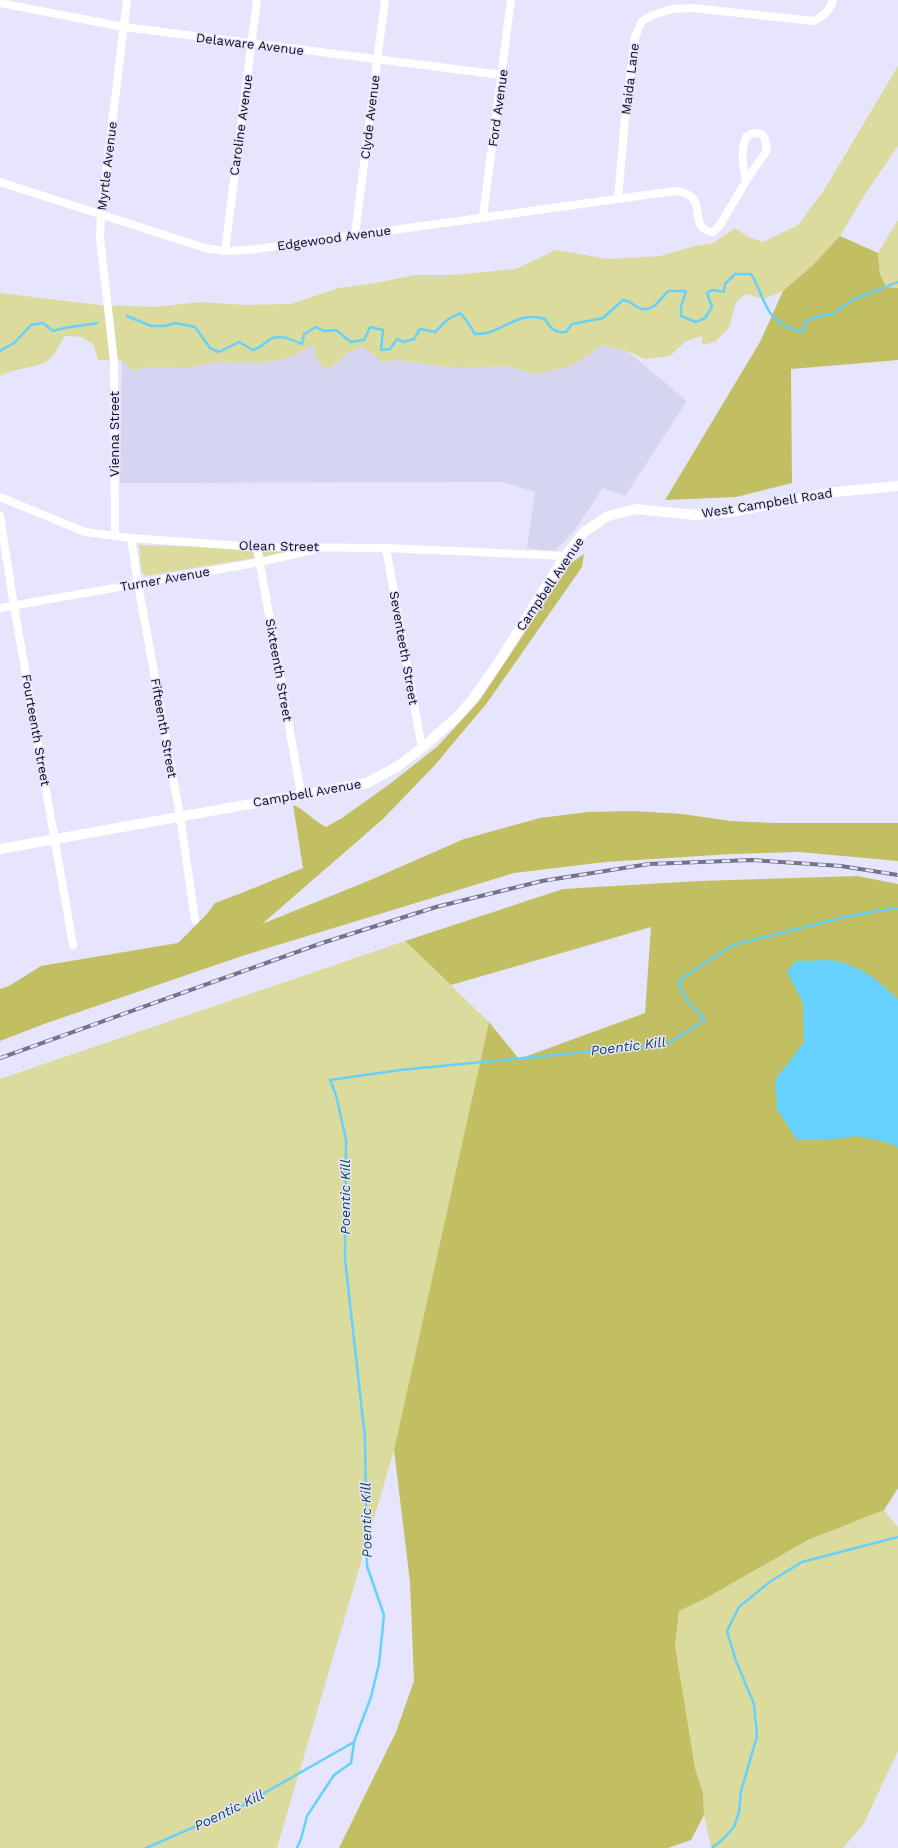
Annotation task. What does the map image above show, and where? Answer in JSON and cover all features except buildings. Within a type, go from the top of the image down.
[{"type":"street","name":"Myrtle Avenue","points":[[112,333],[100,239],[101,215],[127,0]]},
{"type":"street","name":"Caroline Avenue","points":[[225,251],[257,0]]},
{"type":"street","name":"Clyde Avenue","points":[[355,234],[385,0]]},
{"type":"street","name":"Ford Avenue","points":[[483,216],[511,0]]},
{"type":"street","name":"Maida Lane","points":[[618,198],[625,119],[635,37],[642,21],[653,15],[672,9],[692,8],[813,21],[829,11],[833,0]]},
{"type":"street","name":"Delaware Avenue","points":[[0,4],[124,27],[252,45],[502,75]]},
{"type":"street","points":[[753,133],[762,134],[765,139],[767,150],[746,181],[742,160],[742,147],[746,137],[753,133]]},
{"type":"street","name":"Edgewood Avenue","points":[[0,182],[205,248],[225,251],[249,250],[483,216],[675,191],[684,192],[696,201],[701,227],[706,231],[713,232],[720,225],[746,181]]},
{"type":"street","name":"Vienna Street","points":[[112,333],[114,361],[114,535]]},
{"type":"street","name":"West Campbell Road","points":[[636,509],[695,515],[731,512],[835,492],[898,486]]},
{"type":"street","name":"Olean Street","points":[[0,497],[85,532],[131,538],[257,547],[329,546],[565,556]]},
{"type":"street","name":"Campbell Avenue","points":[[0,848],[367,783],[398,766],[422,748],[456,718],[473,699],[565,556],[584,532],[601,520],[617,512],[636,509]]},
{"type":"street","name":"Fourteenth Street","points":[[0,516],[14,606],[73,945]]},
{"type":"street","name":"Fifteenth Street","points":[[131,538],[180,816],[195,920]]},
{"type":"street","name":"Turner Avenue","points":[[0,608],[260,562],[329,546]]},
{"type":"street","name":"Sixteenth Street","points":[[257,547],[301,794]]},
{"type":"street","name":"Seventeeth Street","points":[[386,548],[422,748]]},
{"type":"shaded area","points":[[840,236],[878,253],[880,274],[886,287],[898,288],[898,360],[791,369],[792,483],[736,497],[665,500],[760,342],[783,291],[812,266]]},
{"type":"shaded area","points":[[314,345],[337,363],[347,353],[363,347],[382,362],[397,360],[460,368],[507,366],[537,374],[585,358],[602,345],[627,351],[687,401],[625,496],[603,488],[574,531],[555,551],[527,548],[535,492],[503,482],[120,483],[122,361],[134,371],[148,367],[188,368],[218,362],[260,363],[288,358]]},
{"type":"shaded area","points":[[584,554],[582,567],[487,703],[434,766],[383,819],[262,924],[368,881],[464,839],[540,818],[588,812],[633,811],[683,814],[730,821],[773,823],[898,823],[898,861],[799,852],[732,854],[605,862],[514,873],[242,956],[44,1024],[0,1041],[0,989],[9,986],[41,966],[178,943],[206,915],[215,903],[303,868],[293,805],[326,827],[342,818],[391,783],[438,746],[480,700],[571,563]]},
{"type":"shaded area","points":[[857,876],[898,884],[898,1488],[884,1510],[808,1540],[708,1597],[679,1611],[675,1646],[695,1768],[703,1793],[704,1815],[691,1840],[668,1848],[339,1848],[396,1732],[414,1681],[410,1582],[394,1450],[489,1022],[519,1059],[645,1013],[651,927],[451,985],[405,941],[563,889],[699,881]]},
{"type":"green space","points":[[898,66],[898,146],[865,194],[840,236],[812,266],[783,291],[764,299],[746,294],[736,302],[729,328],[715,342],[702,345],[702,336],[686,341],[670,356],[645,359],[627,351],[602,345],[585,358],[567,367],[537,374],[507,366],[460,368],[397,360],[382,362],[363,347],[347,353],[337,363],[326,369],[316,359],[314,345],[288,358],[260,363],[218,362],[188,368],[148,367],[134,371],[122,361],[98,360],[93,344],[82,337],[65,336],[53,356],[47,361],[34,366],[5,373],[0,376],[0,293],[99,305],[156,307],[200,302],[245,305],[291,304],[339,288],[376,283],[414,275],[454,275],[516,269],[556,250],[608,259],[660,256],[695,246],[713,243],[735,228],[748,237],[763,242],[798,225],[824,190]]},
{"type":"green space","points":[[898,220],[898,288],[886,287],[880,274],[878,253]]},
{"type":"green space","points":[[139,545],[249,548],[253,551],[254,558],[145,576],[141,571]]},
{"type":"green space","points":[[263,549],[296,550],[263,557]]},
{"type":"green space","points":[[405,941],[489,1022],[394,1450],[277,1848],[0,1848],[0,1079]]},
{"type":"green space","points":[[884,1510],[898,1527],[898,1751],[863,1825],[843,1848],[711,1848],[704,1815],[703,1793],[695,1768],[675,1646],[679,1611],[708,1597],[808,1540]]},
{"type":"water","points":[[831,960],[860,969],[875,979],[898,999],[898,1148],[890,1143],[858,1136],[826,1140],[797,1140],[777,1109],[775,1080],[804,1042],[803,1003],[787,972],[795,961]]},
{"type":"waterway","points":[[127,316],[151,326],[165,326],[175,323],[195,327],[210,348],[219,352],[239,342],[253,350],[277,337],[286,338],[302,344],[304,334],[316,327],[324,331],[336,330],[351,342],[364,340],[370,327],[383,330],[381,350],[390,349],[397,339],[404,342],[414,339],[420,329],[435,332],[447,320],[460,313],[475,334],[484,334],[516,320],[534,317],[545,319],[551,328],[556,331],[566,332],[572,324],[603,318],[623,300],[642,309],[651,308],[668,291],[686,291],[681,307],[681,316],[696,322],[705,318],[712,307],[707,293],[712,290],[724,292],[725,284],[735,274],[750,274],[753,277],[771,314],[781,323],[790,328],[803,332],[806,321],[823,315],[834,314],[848,303],[898,282]]},
{"type":"waterway","points":[[0,351],[14,343],[31,325],[43,323],[53,331],[97,323]]},
{"type":"waterway","name":"Poentic Kill","points":[[146,1848],[238,1808],[354,1742],[371,1697],[379,1664],[384,1615],[367,1566],[365,1438],[345,1259],[346,1140],[336,1095],[330,1080],[400,1070],[667,1044],[705,1020],[686,999],[678,981],[733,945],[854,915],[895,908],[898,909]]},
{"type":"waterway","points":[[712,1848],[734,1827],[739,1812],[741,1791],[757,1736],[754,1704],[736,1661],[727,1631],[739,1607],[771,1581],[802,1562],[898,1537]]},
{"type":"waterway","points":[[297,1848],[307,1816],[334,1775],[351,1763],[354,1743]]},
{"type":"railway","points":[[0,1058],[322,943],[436,907],[542,881],[649,864],[752,860],[841,866],[898,875]]}]
